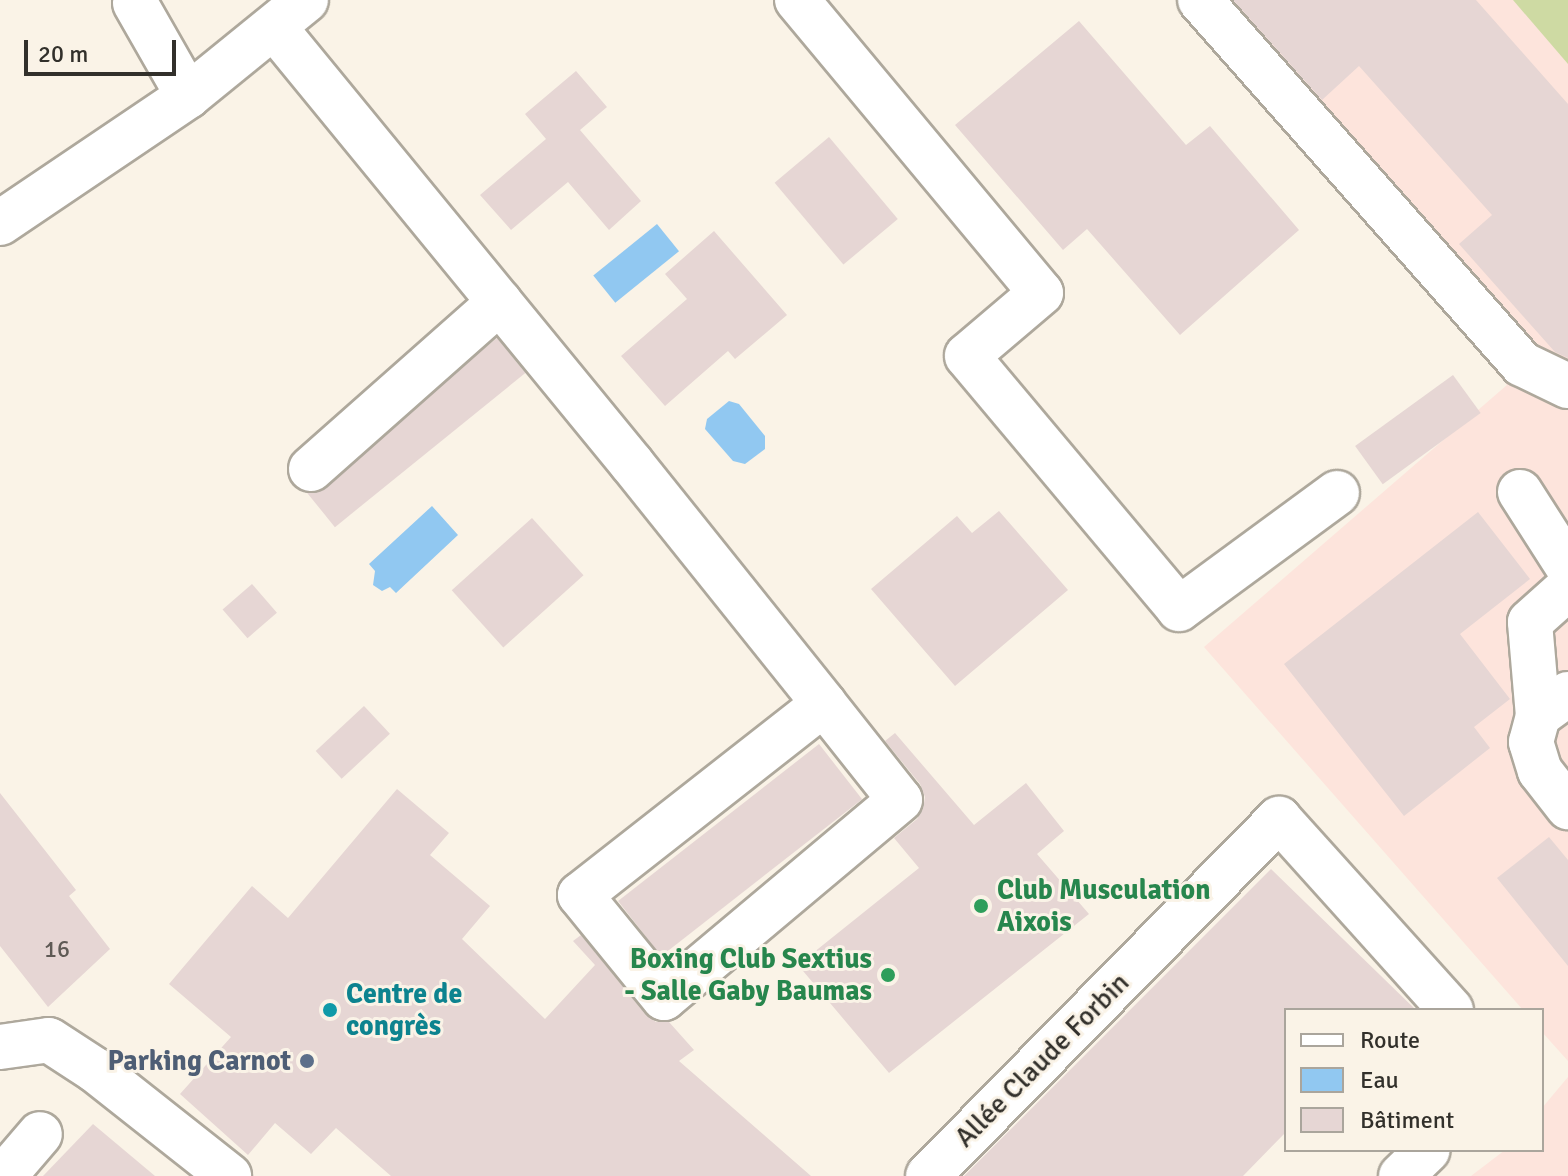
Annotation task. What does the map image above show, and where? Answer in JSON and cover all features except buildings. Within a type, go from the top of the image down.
[{"type":"street","points":[[797,0],[1041,293],[967,356],[1179,609],[1337,493]]},
{"type":"street","points":[[1200,0],[1522,364],[1568,386]]},
{"type":"street","points":[[135,3],[188,96]]},
{"type":"street","points":[[0,223],[188,96],[290,13],[500,302],[824,704],[900,800],[664,998],[580,895],[824,704]]},
{"type":"street","points":[[311,469],[500,302]]},
{"type":"street","points":[[1520,492],[1568,567]]},
{"type":"street","points":[[1568,588],[1530,622],[1553,705],[1531,742],[1540,771],[1568,807]]},
{"type":"street","name":"Allée Claude Forbin","points":[[928,1176],[1279,819],[1449,1008]]},
{"type":"street","points":[[0,1047],[49,1040],[95,1070],[229,1176]]},
{"type":"street","points":[[4,1176],[40,1134]]},
{"type":"street","points":[[1401,1176],[1426,1152]]},
{"type":"shaded area","points":[[1181,0],[1568,0],[1568,1061],[1544,1034],[1544,1008],[1521,1008],[1204,647],[1507,385]]},
{"type":"shaded area","points":[[1568,1077],[1568,1176],[1471,1176],[1502,1152],[1544,1152],[1544,1106]]},
{"type":"green space","points":[[1513,0],[1568,0],[1568,64]]},
{"type":"water","points":[[657,224],[679,251],[615,303],[593,276]]},
{"type":"water","points":[[729,401],[739,404],[765,436],[765,449],[745,464],[733,461],[705,429],[707,419]]},
{"type":"water","points":[[432,506],[458,535],[396,593],[390,587],[382,591],[373,585],[375,571],[369,564]]},
{"type":"place","name":"Club Musculation Aixois","points":[[981,906]]},
{"type":"place","name":"Boxing Club Sextius - Salle Gaby Baumas","points":[[888,975]]},
{"type":"place","name":"Centre de congrès","points":[[330,1010]]},
{"type":"place","name":"Parking Carnot","points":[[307,1061]]}]
